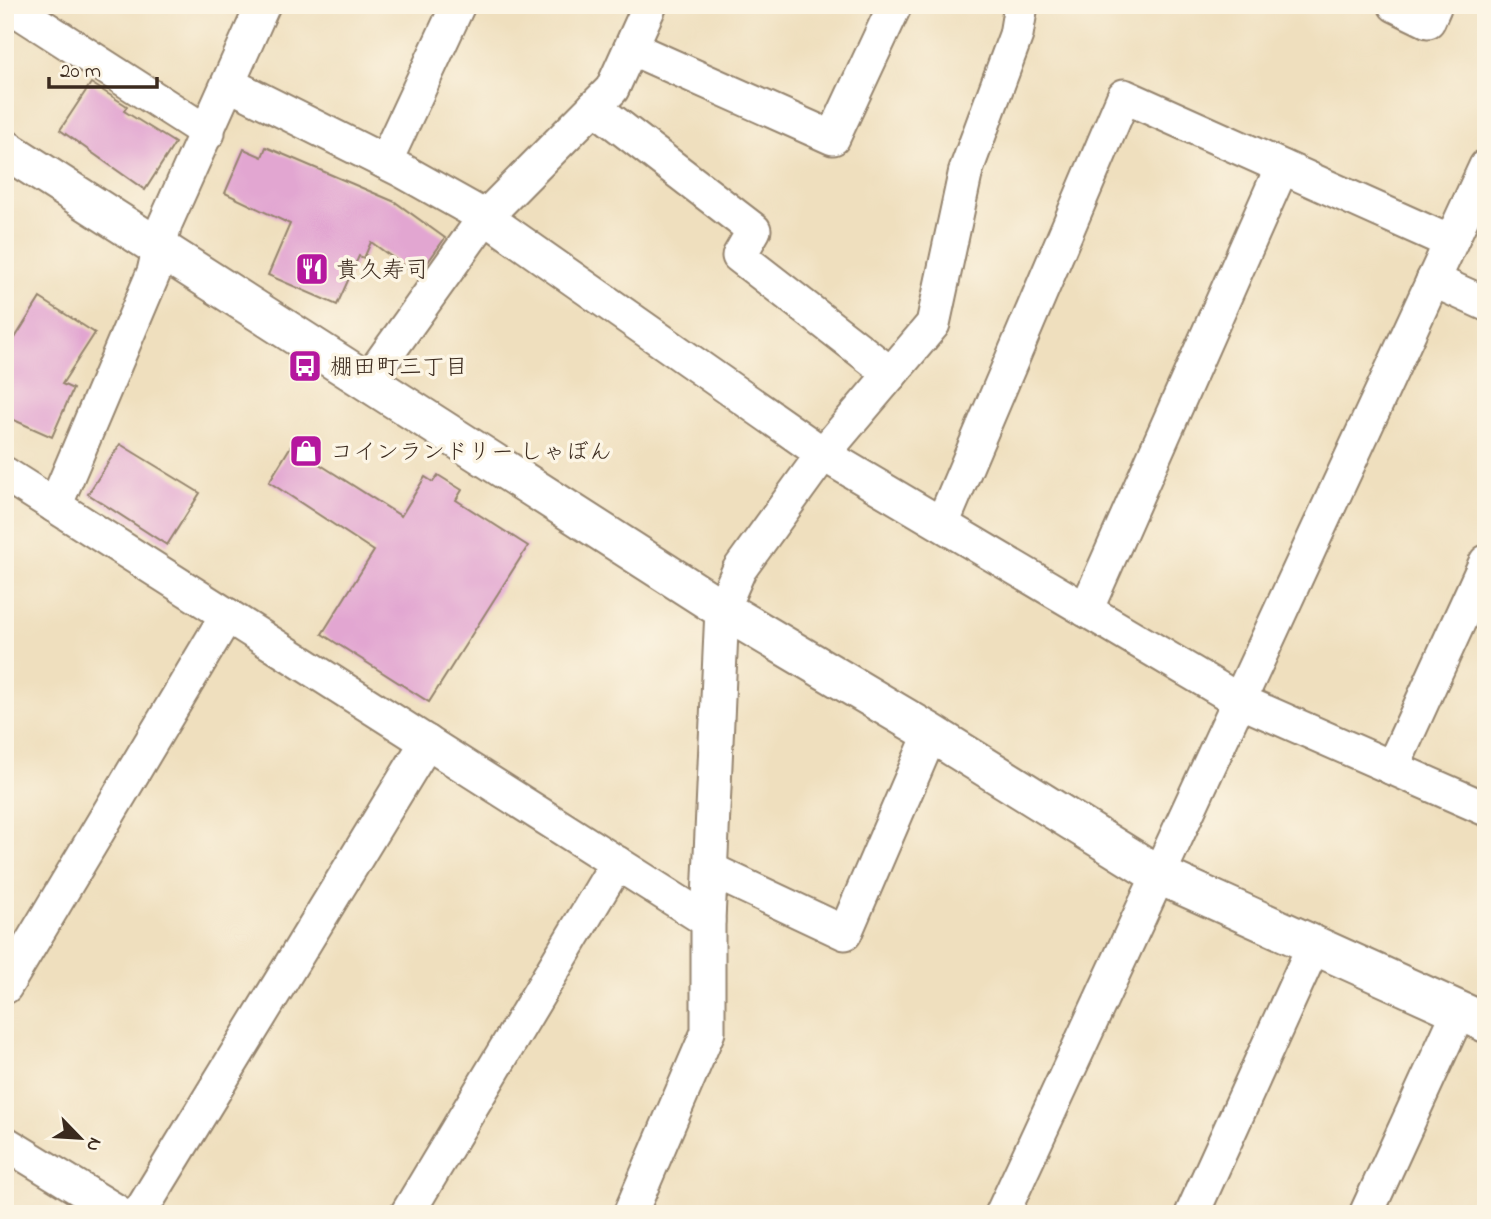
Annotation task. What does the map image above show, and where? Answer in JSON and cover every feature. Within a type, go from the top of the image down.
[{"type":"street","points":[[9,5],[208,133]]},
{"type":"street","points":[[55,506],[154,272],[165,224],[263,5]]},
{"type":"street","points":[[385,162],[458,5]]},
{"type":"street","points":[[367,382],[485,216],[612,89],[650,5]]},
{"type":"street","points":[[631,48],[833,138],[895,5]]},
{"type":"street","points":[[630,1214],[708,1032],[708,921],[722,609],[739,570],[823,454],[933,324],[966,170],[1016,35],[1021,5]]},
{"type":"street","points":[[1395,5],[1428,21],[1435,5]]},
{"type":"street","points":[[229,84],[385,162],[485,216],[823,454],[1238,700],[1486,809]]},
{"type":"street","points":[[942,524],[1124,96],[1450,242]]},
{"type":"street","points":[[594,107],[754,230],[739,256],[891,374]]},
{"type":"street","points":[[5,149],[722,609],[931,733],[1157,874],[1472,1017],[1366,1214]]},
{"type":"street","points":[[1002,1214],[1486,166]]},
{"type":"street","points":[[1086,610],[1282,167]]},
{"type":"street","points":[[1433,280],[1486,304]]},
{"type":"street","points":[[5,474],[708,921]]},
{"type":"street","points":[[1392,768],[1486,562]]},
{"type":"street","points":[[5,987],[227,615]]},
{"type":"street","points":[[711,870],[845,933],[931,733]]},
{"type":"street","points":[[139,1214],[427,742]]},
{"type":"street","points":[[407,1214],[617,863]]},
{"type":"street","points":[[1192,1214],[1314,945]]},
{"type":"street","points":[[5,1143],[121,1214]]},
{"type":"building","points":[[91,83],[127,106],[124,111],[175,143],[145,190],[60,130]]},
{"type":"building","points":[[266,147],[395,202],[445,238],[418,276],[371,242],[364,258],[359,256],[337,305],[268,275],[290,224],[225,193],[244,149],[262,157]]},
{"type":"building","points":[[40,298],[95,333],[62,384],[73,389],[52,437],[5,416],[5,354]]},
{"type":"building","points":[[120,444],[200,493],[167,545],[88,494]]},
{"type":"building","points":[[291,446],[401,516],[425,477],[433,482],[438,475],[462,490],[456,500],[528,546],[429,702],[322,634],[374,551],[269,482]]},
{"type":"place","name":"貴久寿司","points":[[312,269]]},
{"type":"place","name":"棚田町三丁目","points":[[305,366]]},
{"type":"place","name":"コインランドリー しゃぼん","points":[[306,451]]}]
